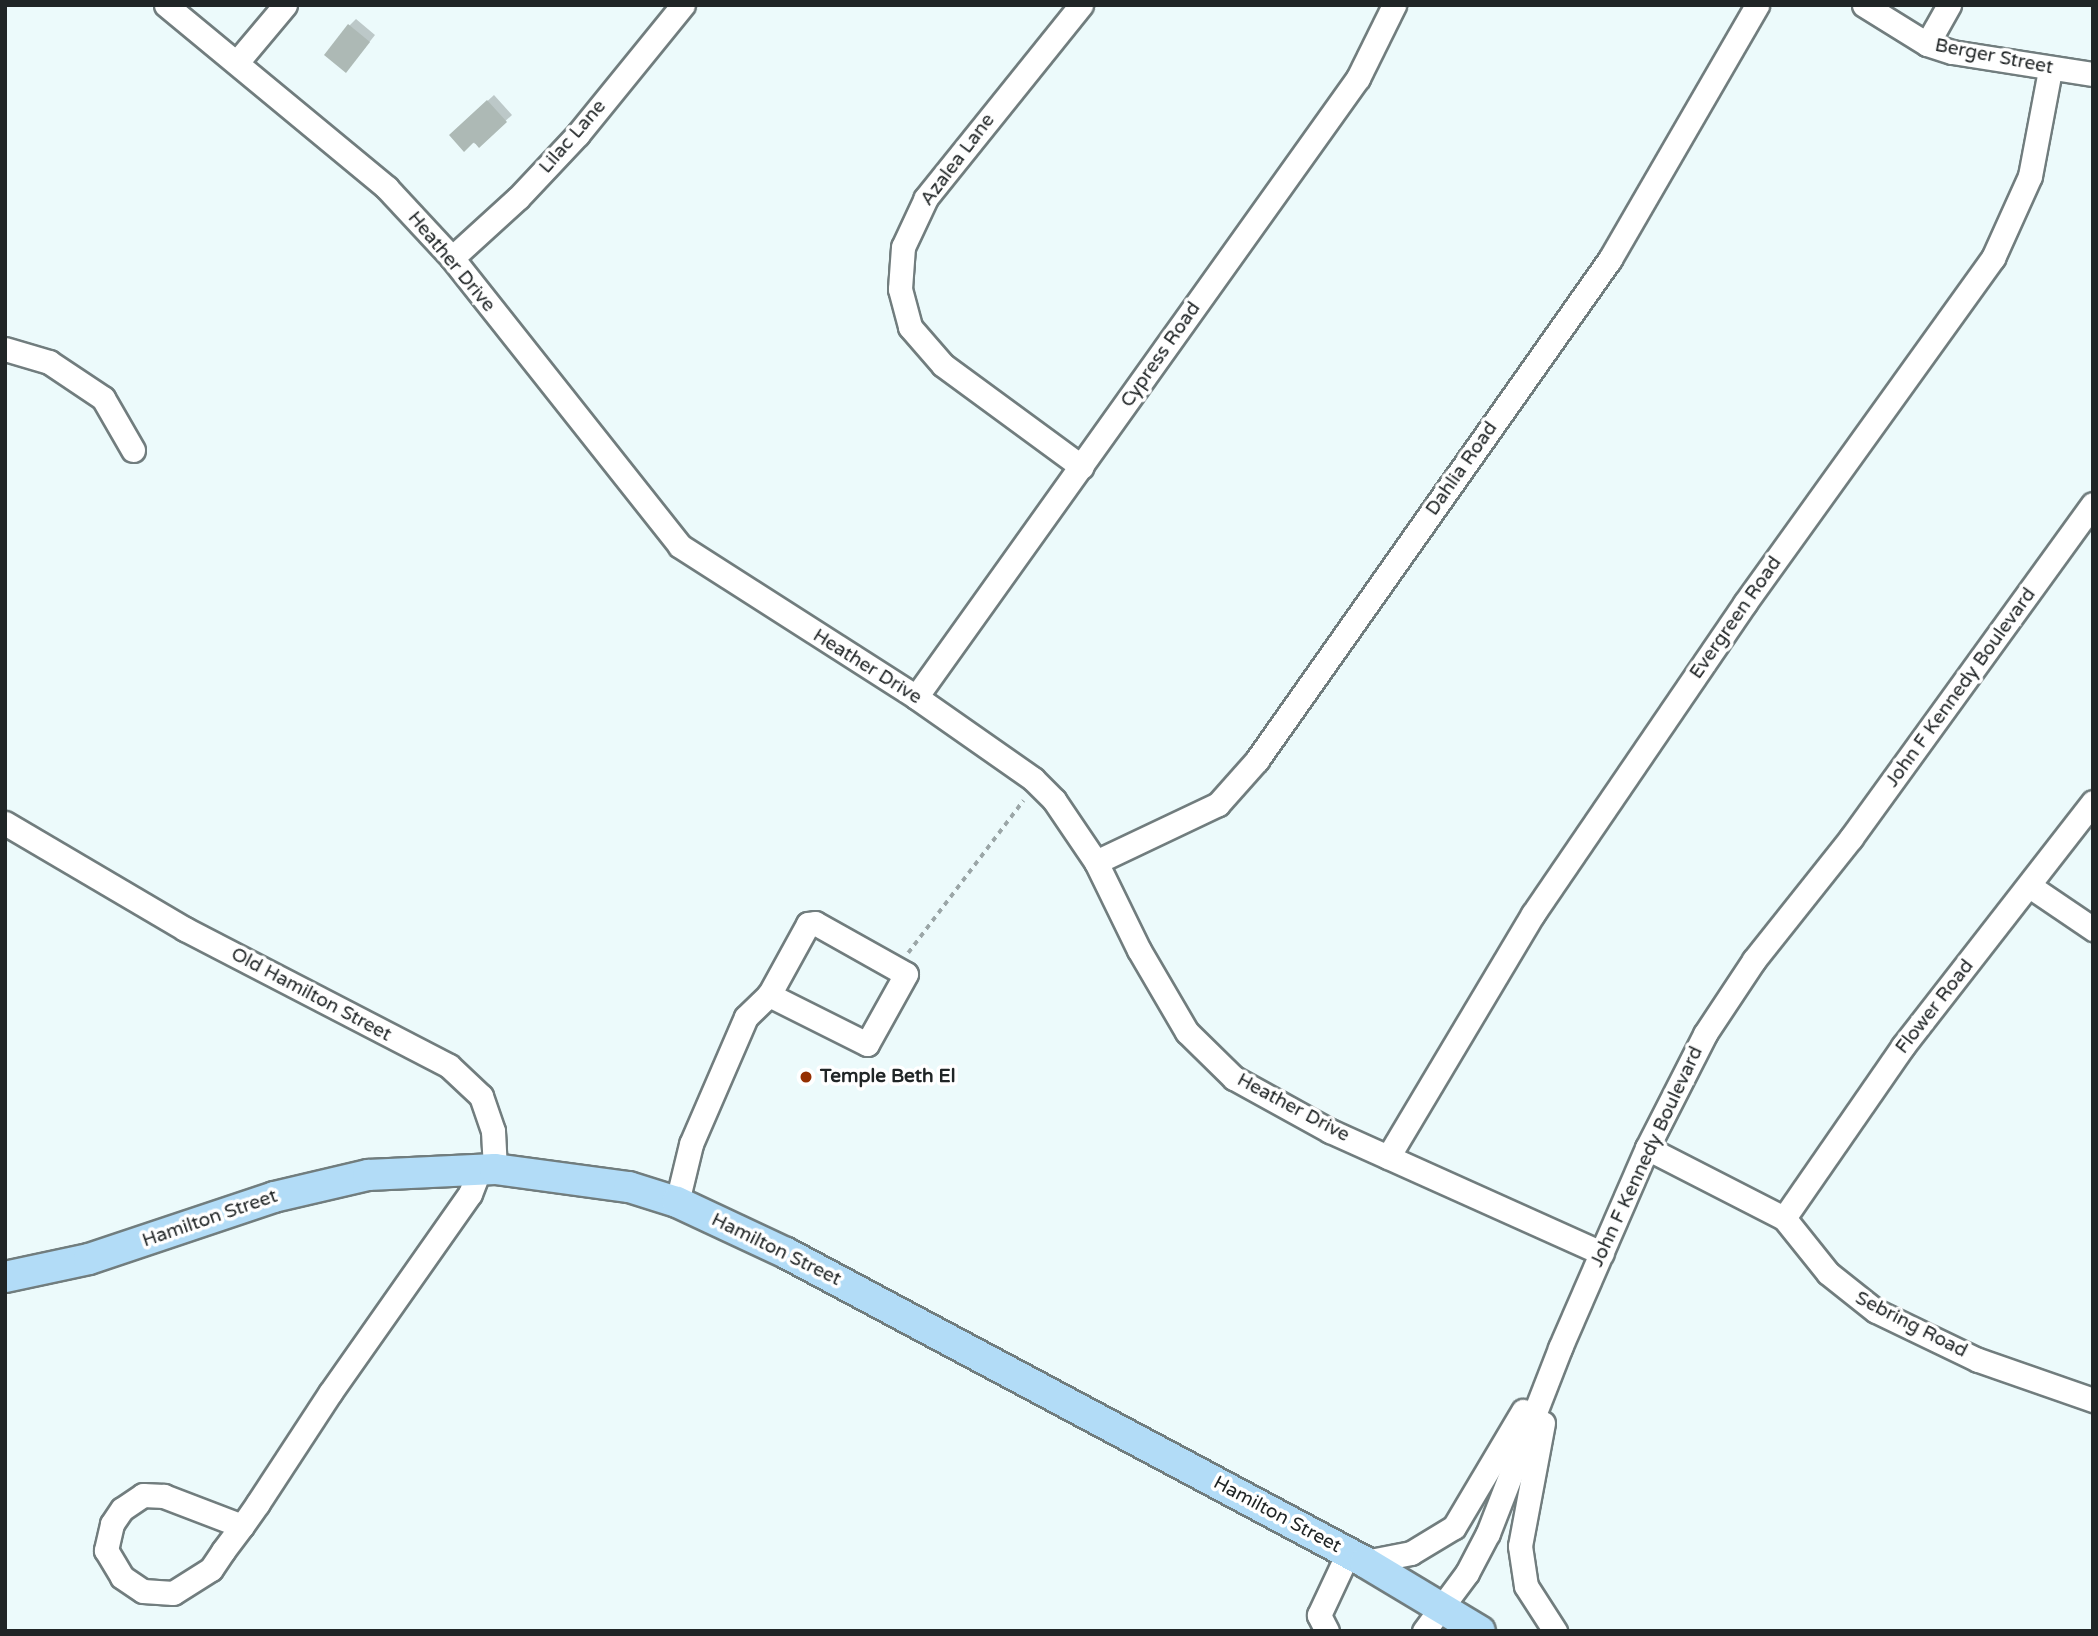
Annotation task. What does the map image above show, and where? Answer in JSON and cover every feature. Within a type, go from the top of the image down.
[{"type":"main road","name":"Hamilton Street","points":[[5,1277],[89,1259],[322,1183],[406,1170],[488,1168],[596,1181],[677,1202],[786,1253],[1357,1557],[1432,1621],[1480,1631]]},
{"type":"street","name":"Heather Drive","points":[[166,5],[238,61],[387,188],[452,258],[680,546],[916,697],[1033,779],[1054,800],[1096,862],[1139,950],[1187,1032],[1234,1078],[1388,1157],[1602,1253]]},
{"type":"street","points":[[238,61],[285,5]]},
{"type":"street","name":"Lilac Lane","points":[[452,258],[519,198],[578,134],[683,5]]},
{"type":"street","name":"Azalea Lane","points":[[1081,5],[926,198],[903,247],[900,289],[910,327],[943,365],[1082,467]]},
{"type":"street","name":"Cypress Road","points":[[916,697],[1358,78],[1394,5]]},
{"type":"street","name":"Dahlia Road","points":[[1096,862],[1218,804],[1257,760],[1610,259],[1757,5]]},
{"type":"street","name":"Berger Street","points":[[1864,5],[1927,44],[2050,69],[2093,74]]},
{"type":"street","points":[[1927,44],[1949,5]]},
{"type":"street","name":"Evergreen Road","points":[[1388,1157],[1533,914],[1745,603],[1993,258],[2030,176],[2050,69]]},
{"type":"street","points":[[5,349],[49,362],[103,398],[133,450]]},
{"type":"street","name":"John F Kennedy Boulevard","points":[[1432,1621],[1488,1533],[1560,1348],[1647,1148],[1705,1034],[1754,960],[1851,838],[2093,504]]},
{"type":"street","name":"Flower Road","points":[[1784,1218],[1903,1046],[2031,887],[2093,802]]},
{"type":"street","name":"Old Hamilton Street","points":[[5,823],[185,929],[449,1066],[481,1096],[493,1131],[488,1168]]},
{"type":"street","points":[[2031,887],[2093,929]]},
{"type":"street","points":[[677,1202],[691,1144],[746,1017],[769,995],[808,924],[815,923],[906,974],[867,1045],[769,995]]},
{"type":"street","name":"Sebring Road","points":[[1647,1148],[1784,1218],[1828,1273],[1876,1311],[1978,1360],[2093,1400]]},
{"type":"street","points":[[242,1526],[164,1496],[143,1495],[122,1509],[112,1524],[106,1550],[113,1566],[131,1585],[150,1592],[173,1593],[211,1569],[242,1526],[488,1168]]},
{"type":"street","points":[[1327,1631],[1319,1615],[1357,1557],[1411,1553],[1454,1527],[1560,1348]]},
{"type":"street","points":[[1555,1631],[1526,1586],[1520,1546],[1526,1497],[1560,1348]]},
{"type":"path","points":[[897,967],[1023,801]]},
{"type":"building","points":[[348,24],[370,42],[346,73],[324,55]]},
{"type":"building","points":[[487,100],[507,122],[479,148],[474,142],[464,152],[449,135]]},
{"type":"place","name":"Temple Beth El","points":[[806,1077]]}]
